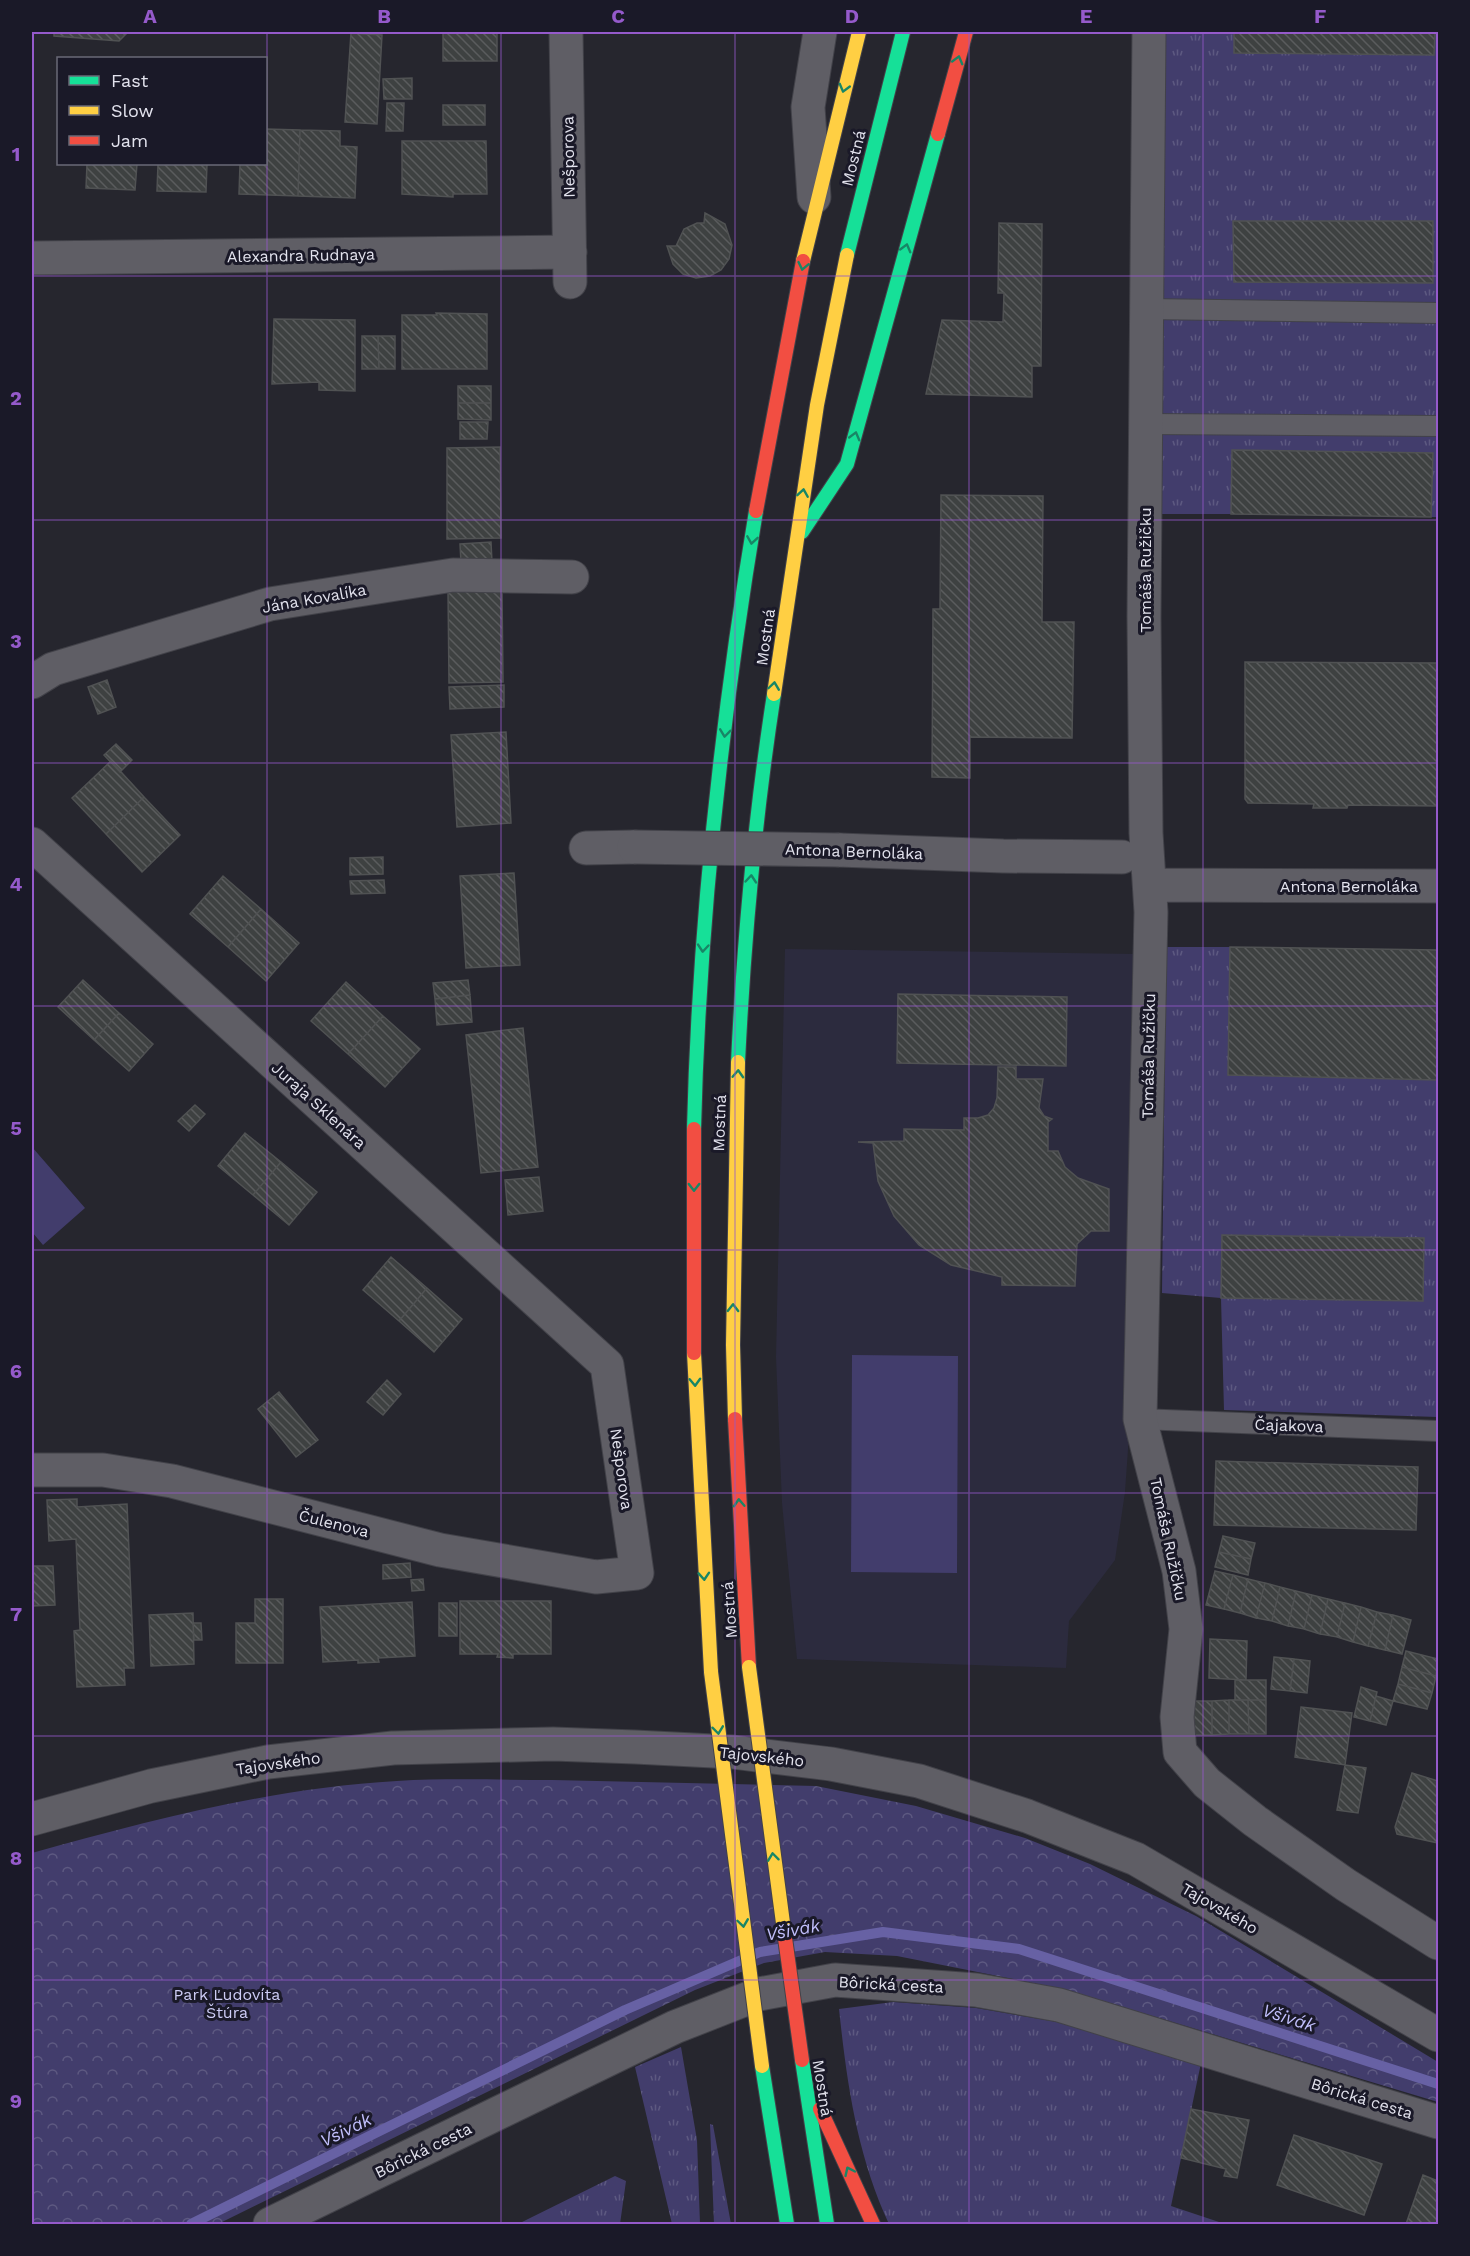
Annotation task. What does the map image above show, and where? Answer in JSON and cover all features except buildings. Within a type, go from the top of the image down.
[{"type":"main road","name":"Mostná","points":[[787,2224],[765,2094],[711,1672],[699,1501],[694,1346],[694,1128],[701,968],[708,876],[734,648],[776,397],[826,153],[859,32]]},
{"type":"main road","name":"Mostná","points":[[827,2224],[803,2067],[749,1666],[738,1500],[733,1345],[735,1132],[743,967],[758,799],[796,541],[817,405],[840,284],[903,32]]},
{"type":"main road","points":[[796,541],[848,464],[966,32]]},
{"type":"main road","points":[[803,2067],[873,2224]]},
{"type":"main road","points":[[765,2094],[770,2213]]},
{"type":"street","name":"Nešporova","points":[[566,32],[570,267]]},
{"type":"street","points":[[815,208],[808,106],[820,32]]},
{"type":"street","name":"Tomáša Ružičku","points":[[1149,32],[1146,833],[1151,885],[1140,1419],[1166,1510],[1181,1583],[1186,1629],[1177,1717],[1180,1752],[1207,1783],[1255,1821],[1346,1885],[1438,1943]]},
{"type":"street","name":"Alexandra Rudnaya","points":[[32,258],[570,267]]},
{"type":"street","name":"Jána Kovalíka","points":[[32,682],[53,669],[270,603],[453,576],[572,577]]},
{"type":"street","name":"Juraja Sklenára","points":[[32,844],[607,1365]]},
{"type":"street","name":"Antona Bernoláka","points":[[586,848],[839,850],[1003,856],[1122,857]]},
{"type":"street","name":"Antona Bernoláka","points":[[1151,885],[1438,886]]},
{"type":"street","name":"Nešporova","points":[[607,1365],[637,1573]]},
{"type":"street","name":"Čulenova","points":[[32,1470],[103,1470],[172,1481],[440,1550],[596,1577],[637,1573]]},
{"type":"street","name":"Tajovského","points":[[32,1819],[151,1786],[268,1762],[393,1748],[553,1744],[733,1752],[831,1764],[919,1781],[1027,1816],[1136,1859],[1438,2035]]},
{"type":"street","name":"Bôrická cesta","points":[[270,2224],[675,2027],[759,1994],[835,1980],[976,1990],[1059,2005],[1438,2122]]},
{"type":"lane","points":[[1147,309],[1438,313]]},
{"type":"lane","points":[[1146,424],[1438,426]]},
{"type":"lane","name":"Čajakova","points":[[1140,1419],[1438,1431]]},
{"type":"shaded area","points":[[785,949],[1136,954],[1130,1421],[1125,1492],[1115,1560],[1069,1621],[1066,1668],[797,1659],[782,1503],[776,1357]]},
{"type":"green space","points":[[1165,32],[1234,32],[1234,53],[1434,55],[1435,32],[1438,32],[1438,517],[1431,517],[1432,453],[1232,450],[1231,514],[1160,514]],"holes":[[[1234,221],[1433,221],[1433,282],[1234,282]]]},
{"type":"green space","points":[[1166,947],[1230,947],[1229,1075],[1438,1080],[1438,1417],[1224,1410],[1221,1298],[1162,1293]],"holes":[[[1222,1235],[1424,1238],[1423,1301],[1222,1298]]]},
{"type":"green space","points":[[32,1147],[85,1208],[43,1245],[32,1232]]},
{"type":"green space","points":[[852,1355],[958,1356],[957,1573],[851,1572]]},
{"type":"green space","name":"Park Ľudovíta Štúra","points":[[416,1780],[552,1780],[816,1786],[916,1806],[1025,1838],[1090,1864],[1196,1916],[1438,2062],[1438,2102],[1063,1989],[897,1956],[825,1952],[764,1963],[695,1990],[218,2224],[32,2224],[32,1853],[212,1807],[304,1791]]},
{"type":"green space","points":[[893,2002],[976,2008],[1057,2022],[1201,2063],[1171,2206],[1225,2224],[889,2224],[861,2145],[850,2092],[839,2009]]},
{"type":"green space","points":[[681,2047],[697,2140],[700,2224],[672,2224],[635,2067]]},
{"type":"green space","points":[[710,2124],[713,2125],[731,2224],[714,2224]]},
{"type":"green space","points":[[615,2176],[626,2181],[620,2224],[518,2224]]},
{"type":"waterway","name":"Všivák","points":[[191,2224],[625,2010],[760,1952],[883,1932],[1019,1949],[1438,2084]]},
{"type":"traffic: fast","points":[[847,255],[903,32]]},
{"type":"traffic: fast","points":[[802,532],[847,464],[938,134]]},
{"type":"traffic: fast","points":[[694,1129],[701,974],[714,819],[733,665],[756,511]]},
{"type":"traffic: fast","points":[[738,1062],[751,877],[774,694]]},
{"type":"traffic: fast","points":[[802,2060],[827,2224]]},
{"type":"traffic: fast","points":[[762,2066],[787,2224]]},
{"type":"traffic: slow","points":[[803,261],[859,32]]},
{"type":"traffic: slow","points":[[774,694],[817,405],[847,255]]},
{"type":"traffic: slow","points":[[735,1419],[733,1345],[738,1062]]},
{"type":"traffic: slow","points":[[694,1353],[711,1672]]},
{"type":"traffic: slow","points":[[749,1667],[785,1938]]},
{"type":"traffic: slow","points":[[711,1672],[762,2066]]},
{"type":"traffic: jam","points":[[938,134],[966,32]]},
{"type":"traffic: jam","points":[[756,511],[803,261]]},
{"type":"traffic: jam","points":[[694,1129],[694,1353]]},
{"type":"traffic: jam","points":[[735,1419],[749,1667]]},
{"type":"traffic: jam","points":[[785,1938],[802,2060]]},
{"type":"traffic: jam","points":[[820,2109],[873,2224]]}]
